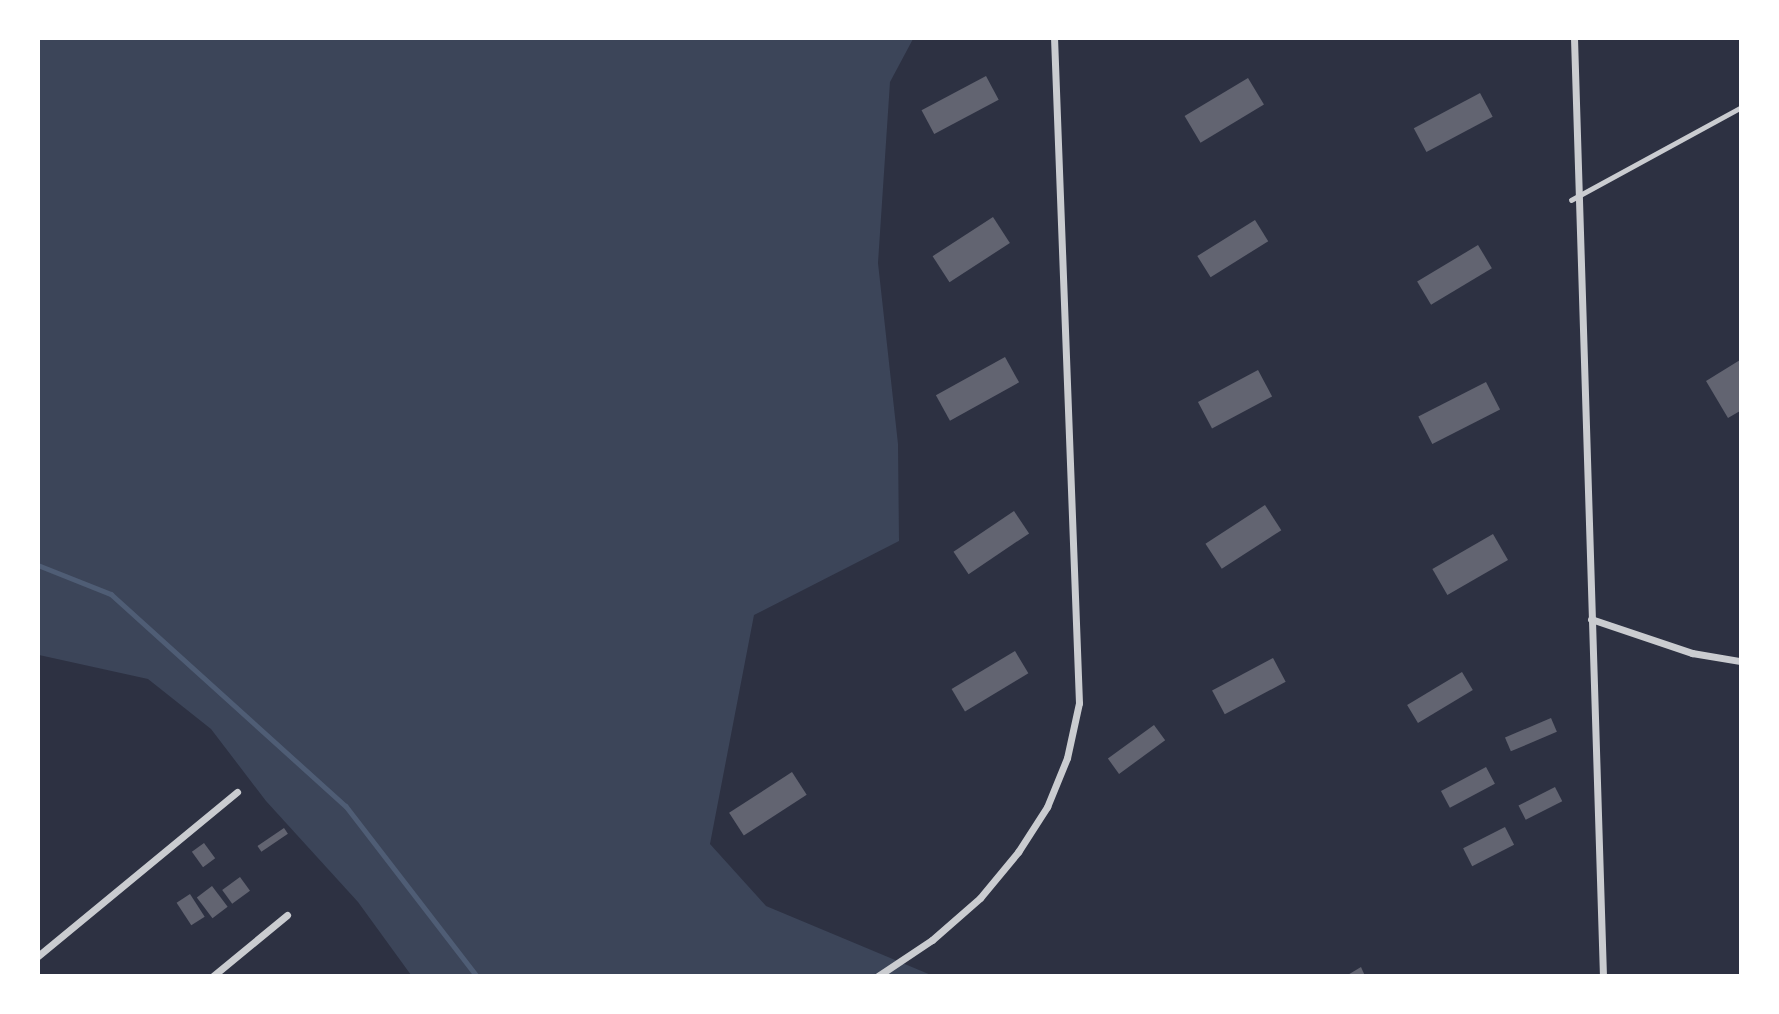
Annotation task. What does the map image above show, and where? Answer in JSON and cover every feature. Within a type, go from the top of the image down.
[{"type":"street","points":[[878,975],[932,940],[980,898],[1018,852],[1047,807],[1067,758],[1079,703],[1054,38]]},
{"type":"street","points":[[1574,38],[1603,975]]},
{"type":"street","points":[[1591,620],[1692,653],[1741,661]]},
{"type":"street","points":[[38,956],[237,792]]},
{"type":"street","points":[[213,975],[287,915]]},
{"type":"lane","points":[[1570,200],[1741,108]]},
{"type":"shaded area","points":[[38,39],[913,39],[890,82],[878,263],[898,444],[899,541],[754,615],[710,844],[766,906],[931,975],[411,975],[358,902],[266,801],[211,729],[148,679],[39,655]]},
{"type":"building","points":[[986,76],[999,100],[934,134],[922,110]]},
{"type":"building","points":[[1248,78],[1264,105],[1201,143],[1185,116]]},
{"type":"building","points":[[1480,93],[1493,117],[1426,152],[1414,128]]},
{"type":"building","points":[[993,217],[1010,243],[949,282],[933,256]]},
{"type":"building","points":[[1255,220],[1268,241],[1211,277],[1197,256]]},
{"type":"building","points":[[1478,245],[1492,268],[1431,305],[1417,282]]},
{"type":"building","points":[[1005,357],[1019,382],[950,421],[936,395]]},
{"type":"building","points":[[1740,360],[1740,411],[1728,418],[1706,381]]},
{"type":"building","points":[[1258,370],[1272,396],[1212,428],[1198,402]]},
{"type":"building","points":[[1486,382],[1500,410],[1432,444],[1418,417]]},
{"type":"building","points":[[1265,505],[1281,530],[1222,569],[1205,544]]},
{"type":"building","points":[[1014,511],[1029,533],[969,574],[953,552]]},
{"type":"building","points":[[1493,534],[1508,560],[1447,595],[1432,569]]},
{"type":"building","points":[[1015,651],[1028,673],[965,711],[952,689]]},
{"type":"building","points":[[1273,658],[1286,682],[1225,714],[1212,690]]},
{"type":"building","points":[[1462,672],[1473,690],[1418,723],[1407,705]]},
{"type":"building","points":[[1551,718],[1557,732],[1511,751],[1505,738]]},
{"type":"building","points":[[1154,725],[1165,740],[1119,774],[1108,759]]},
{"type":"building","points":[[1486,767],[1495,784],[1450,808],[1441,791]]},
{"type":"building","points":[[792,772],[807,795],[744,835],[729,813]]},
{"type":"building","points":[[1555,787],[1562,801],[1526,820],[1518,806]]},
{"type":"building","points":[[1505,827],[1514,845],[1472,866],[1463,848]]},
{"type":"building","points":[[284,828],[288,834],[261,852],[257,846]]},
{"type":"building","points":[[204,843],[215,858],[203,867],[192,852]]},
{"type":"building","points":[[240,877],[250,891],[232,904],[222,890]]},
{"type":"building","points":[[212,886],[228,907],[212,918],[197,897]]},
{"type":"building","points":[[190,894],[205,917],[191,925],[177,903]]},
{"type":"building","points":[[1361,967],[1365,976],[1346,976]]},
{"type":"waterway","points":[[38,565],[111,594],[346,806],[477,976]]}]
